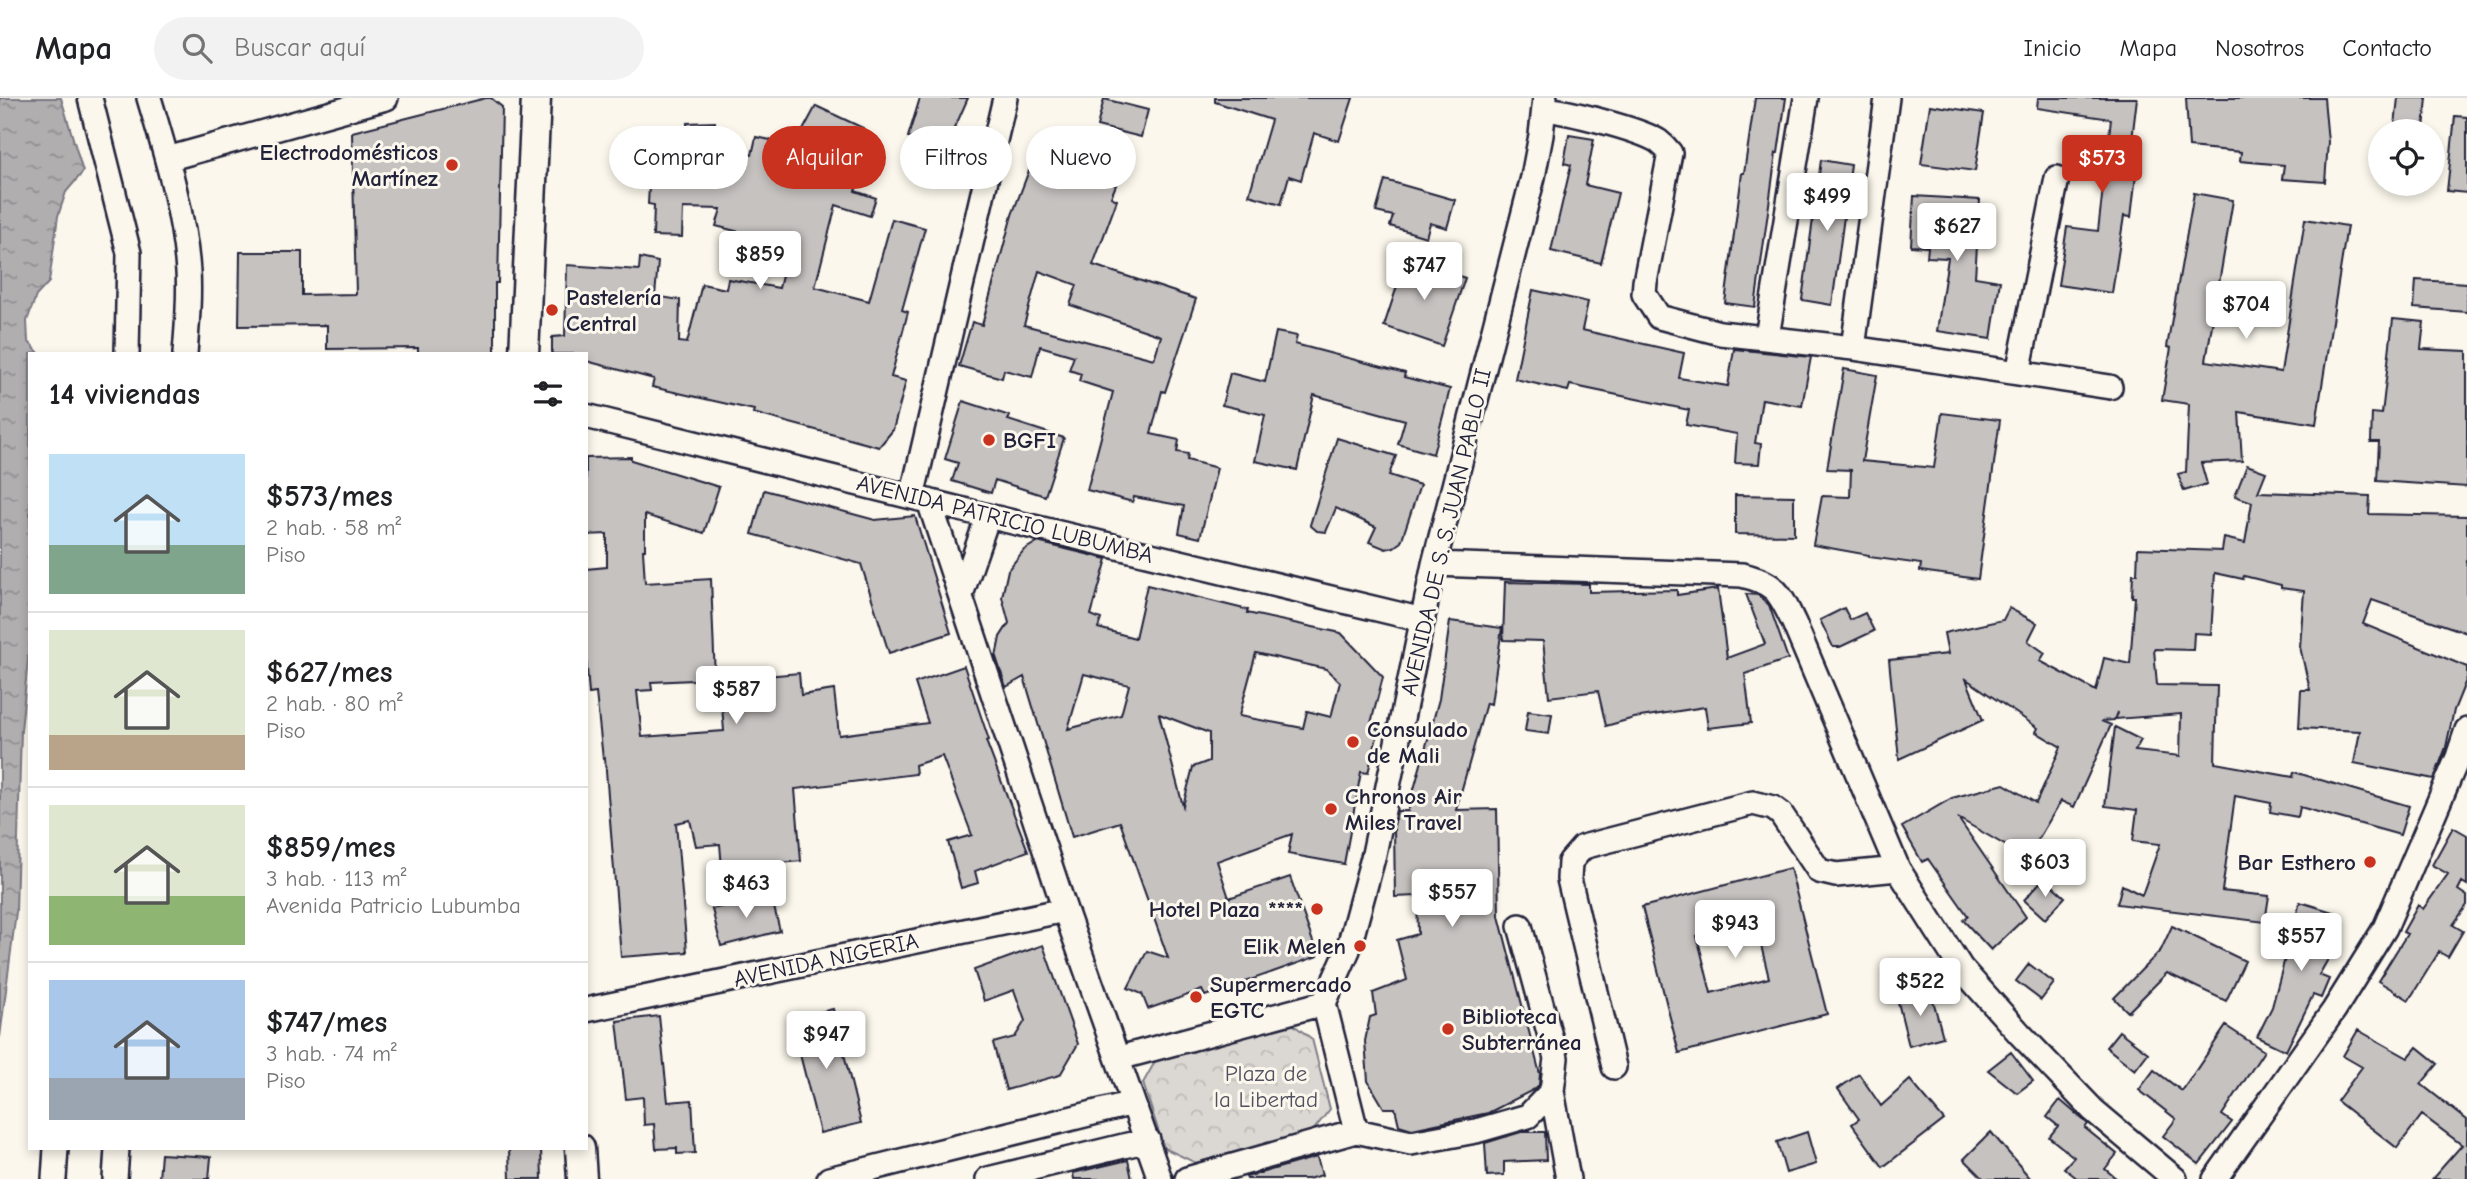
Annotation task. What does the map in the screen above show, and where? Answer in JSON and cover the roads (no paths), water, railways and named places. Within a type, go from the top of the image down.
[{"type":"main road","points":[[524,352],[536,98]]},
{"type":"main road","points":[[580,1150],[582,1179]]},
{"type":"street","points":[[90,98],[129,253],[127,352]]},
{"type":"street","points":[[149,98],[167,159],[186,252],[189,295],[185,352]]},
{"type":"street","points":[[167,159],[386,98]]},
{"type":"street","points":[[1005,98],[920,499],[961,595],[1065,910],[1160,1179]]},
{"type":"street","points":[[1767,337],[1806,98]]},
{"type":"street","points":[[1853,348],[1887,98]]},
{"type":"street","points":[[1545,104],[1658,141],[1671,153],[1644,294],[1659,317],[1720,332],[1853,348],[2110,387]]},
{"type":"street","name":"AVENIDA DE S. S. JUAN PABLO II","points":[[1324,1003],[1349,950],[1374,854],[1434,564],[1518,238],[1541,135],[1545,104]]},
{"type":"street","points":[[2018,373],[2057,178]]},
{"type":"street","name":"AVENIDA PATRICIO LUBUMBA","points":[[588,416],[1423,620]]},
{"type":"street","points":[[961,595],[988,516]]},
{"type":"street","points":[[1434,564],[1742,575],[1764,580],[1775,589],[1794,622],[1898,869],[1961,968],[2093,1110],[2175,1179]]},
{"type":"street","points":[[2215,1179],[2334,1010],[2385,928],[2467,730]]},
{"type":"street","points":[[1614,1067],[1569,878],[1570,862],[1583,847],[1753,803],[1773,808],[1782,814],[1819,871],[1836,875],[1898,869]]},
{"type":"street","name":"AVENIDA NIGERIA","points":[[588,1010],[1065,910]]},
{"type":"street","points":[[1520,926],[1556,1058],[1552,1091],[1568,1179]]},
{"type":"street","points":[[1119,1058],[1324,1003],[1356,1131]]},
{"type":"street","points":[[1187,1179],[1356,1131],[1412,1143],[1476,1131],[1528,1116],[1552,1091]]},
{"type":"street","points":[[829,1179],[1133,1103]]},
{"type":"street","points":[[988,1179],[1148,1140]]},
{"type":"street","points":[[54,1179],[56,1150]]},
{"type":"street","points":[[115,1179],[117,1150]]},
{"type":"water","points":[[0,98],[61,98],[83,172],[66,192],[58,216],[49,282],[36,296],[27,321],[28,341],[38,352],[28,352],[28,659],[21,731],[16,912],[0,1037]]},
{"type":"place","name":"Electrodomésticos Martínez","points":[[452,165]]},
{"type":"place","name":"Pastelería Central","points":[[552,310]]},
{"type":"place","name":"BGFI","points":[[989,440]]},
{"type":"place","name":"Consulado de Mali","points":[[1353,742]]},
{"type":"place","name":"Chronos Air Miles Travel","points":[[1331,809]]},
{"type":"place","name":"Bar Esthero","points":[[2370,862]]},
{"type":"place","name":"Hotel Plaza ****","points":[[1317,909]]},
{"type":"place","name":"Elik Melen","points":[[1360,946]]},
{"type":"place","name":"Supermercado EGTC","points":[[1196,997]]},
{"type":"place","name":"Biblioteca Subterránea","points":[[1448,1029]]},
{"type":"park label","name":"Plaza de la Libertad","points":[[1266,1086]]}]
